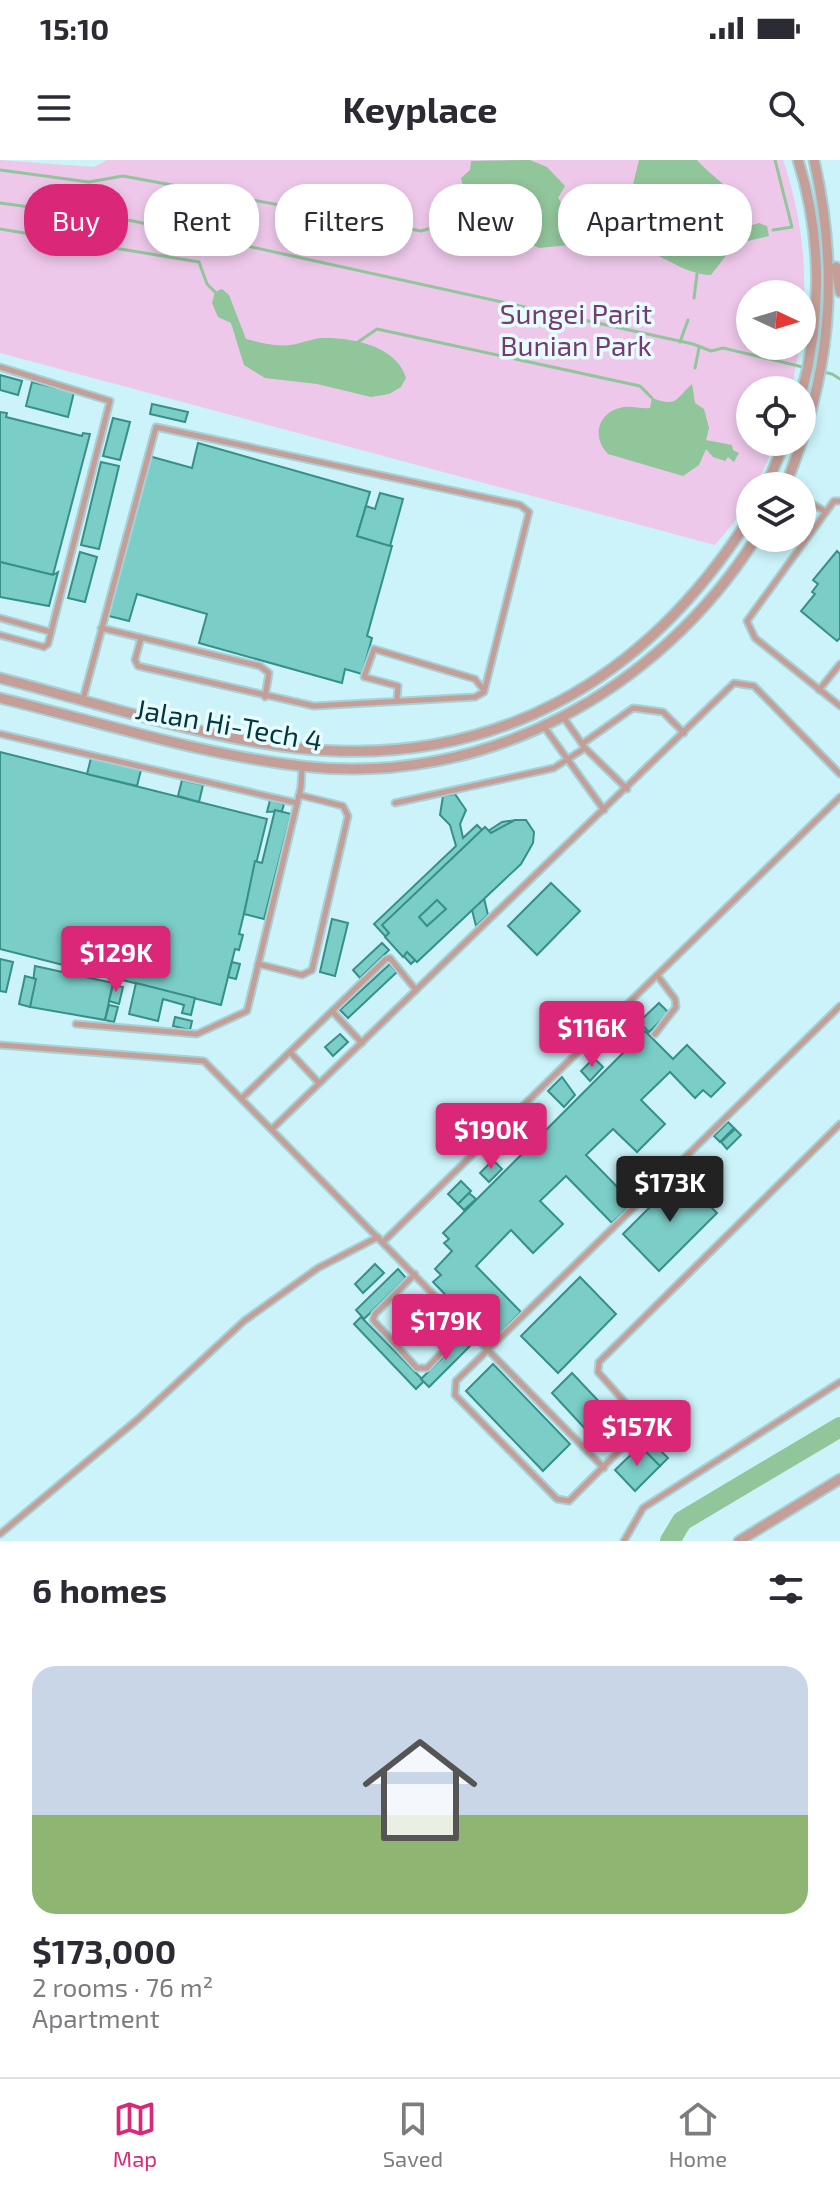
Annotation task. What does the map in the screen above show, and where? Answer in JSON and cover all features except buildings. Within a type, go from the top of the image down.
[{"type":"street","points":[[798,160],[812,226],[818,278],[814,348],[806,376]]},
{"type":"street","points":[[814,160],[840,292]]},
{"type":"street","points":[[790,472],[814,400],[827,337],[828,229]]},
{"type":"street","points":[[827,337],[840,324]]},
{"type":"street","name":"Jalan Hi-Tech 4","points":[[0,678],[251,741],[297,748],[346,751],[418,745],[487,732],[575,694],[618,666],[698,591],[736,537]]},
{"type":"street","name":"Jalan Hi-Tech 4","points":[[0,698],[178,742],[302,766],[391,768],[439,761],[545,728],[616,688],[653,658],[730,578],[747,552]]},
{"type":"street","points":[[739,1541],[840,1479]]},
{"type":"lane","points":[[0,367],[110,401],[51,632],[44,647],[0,635]]},
{"type":"lane","points":[[83,699],[152,430],[161,426],[526,508],[530,517],[484,692]]},
{"type":"lane","points":[[840,501],[834,501],[747,621],[755,638],[840,706]]},
{"type":"lane","points":[[816,506],[826,512]]},
{"type":"lane","points":[[0,618],[51,632]]},
{"type":"lane","points":[[101,628],[260,666],[269,673],[265,697]]},
{"type":"lane","points":[[141,638],[135,660],[138,666],[314,706],[397,699],[464,698],[484,692]]},
{"type":"lane","points":[[397,699],[398,686],[364,677],[374,649],[475,679],[484,692]]},
{"type":"lane","points":[[819,690],[840,664]]},
{"type":"lane","points":[[272,1129],[734,683],[747,682],[840,774]]},
{"type":"lane","points":[[395,803],[567,762],[633,708],[663,712],[684,733]]},
{"type":"lane","points":[[564,718],[584,746],[627,789]]},
{"type":"lane","points":[[545,728],[604,810]]},
{"type":"lane","points":[[0,734],[297,803]]},
{"type":"lane","points":[[76,1024],[197,1034],[247,1011],[299,795],[302,766]]},
{"type":"lane","points":[[258,964],[302,975],[312,970],[348,816],[343,806],[299,795]]},
{"type":"lane","points":[[0,1534],[138,1419],[244,1321],[318,1268],[381,1239],[840,797]]},
{"type":"lane","points":[[242,1098],[388,958],[416,990]]},
{"type":"lane","points":[[655,1034],[676,1007],[675,999],[657,975]]},
{"type":"lane","points":[[840,1006],[456,1381],[455,1395],[557,1499],[569,1501],[635,1438],[640,1424],[598,1372],[599,1362],[840,1124]]},
{"type":"lane","points":[[332,1011],[362,1043]]},
{"type":"lane","points":[[0,1045],[204,1061],[604,1468]]},
{"type":"lane","points":[[290,1052],[319,1083]]},
{"type":"lane","points":[[415,1274],[375,1314],[373,1320],[417,1368],[427,1368],[467,1326]]},
{"type":"lane","points":[[624,1541],[643,1508],[840,1382]]},
{"type":"green space","name":"Sungei Parit Bunian Park","points":[[0,160],[94,167],[107,160],[783,160],[795,202],[802,244],[804,280],[736,280],[736,360],[797,360],[794,376],[736,376],[736,456],[770,456],[762,472],[736,472],[736,520],[715,545],[0,353]]},
{"type":"shaded area","points":[[530,160],[547,167],[563,184],[558,184],[558,246],[542,248],[542,184],[462,184],[461,178],[470,170],[471,161]]},
{"type":"shaded area","points":[[639,160],[697,160],[723,184],[633,184]]},
{"type":"shaded area","points":[[759,223],[767,226],[769,236],[752,240],[752,225]]},
{"type":"shaded area","points":[[658,256],[726,256],[711,275],[677,266]]},
{"type":"shaded area","points":[[222,289],[229,295],[246,339],[279,345],[321,338],[359,342],[393,358],[406,378],[401,387],[389,394],[371,397],[317,384],[265,378],[244,365],[231,323],[218,317],[212,303],[215,292]]},
{"type":"shaded area","points":[[692,384],[695,403],[704,409],[709,428],[706,440],[732,445],[737,456],[734,462],[728,457],[725,461],[713,457],[706,449],[699,465],[683,476],[608,454],[599,432],[608,414],[624,407],[650,408],[652,398],[672,402]]},
{"type":"waterway","points":[[773,230],[792,227],[775,160]]},
{"type":"waterway","points":[[0,170],[89,182],[123,176],[421,231],[429,229]]},
{"type":"waterway","points":[[0,203],[133,221],[693,344],[711,351],[723,348],[832,374],[840,379]]},
{"type":"waterway","points":[[0,229],[199,262],[207,284],[215,292]]},
{"type":"waterway","points":[[694,298],[697,274]]},
{"type":"waterway","points":[[680,342],[688,320]]},
{"type":"waterway","points":[[358,342],[377,329],[640,386],[652,398]]},
{"type":"waterway","points":[[695,368],[699,348]]},
{"type":"waterway","points":[[670,1541],[682,1521],[840,1427]]}]
